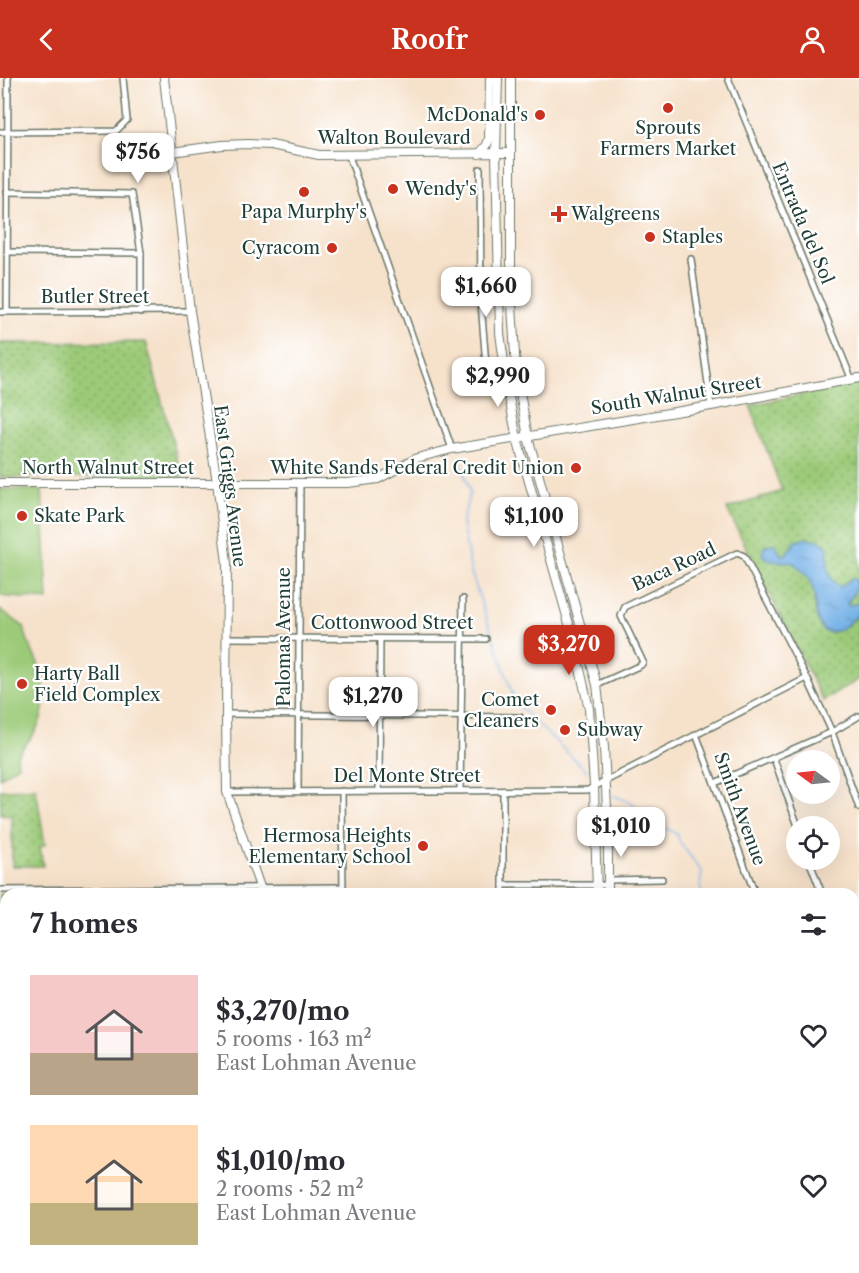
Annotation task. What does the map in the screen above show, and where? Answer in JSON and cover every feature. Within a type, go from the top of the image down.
[{"type":"street","points":[[3,312],[8,252],[8,78]]},
{"type":"street","points":[[0,132],[116,131],[128,120],[123,78]]},
{"type":"street","name":"East Griggs Avenue","points":[[164,78],[190,311],[217,482],[227,563],[227,792],[259,888]]},
{"type":"street","points":[[479,153],[487,145],[489,139],[490,78]]},
{"type":"street","points":[[498,78],[496,153],[500,333],[517,439],[582,674],[589,709],[597,888]]},
{"type":"street","points":[[511,78],[511,302],[516,371],[528,437],[597,685],[604,747],[608,888]]},
{"type":"street","name":"Entrada del Sol","points":[[728,78],[855,379]]},
{"type":"street","name":"Walton Boulevard","points":[[172,153],[222,145],[248,144],[271,145],[319,155],[510,153]]},
{"type":"street","points":[[349,156],[452,449]]},
{"type":"street","points":[[480,169],[481,303],[486,365]]},
{"type":"street","points":[[8,192],[132,194],[141,253],[141,312]]},
{"type":"street","points":[[8,252],[141,253]]},
{"type":"street","points":[[691,259],[711,406]]},
{"type":"street","points":[[481,303],[511,302]]},
{"type":"street","name":"Butler Street","points":[[3,312],[190,311]]},
{"type":"street","points":[[505,373],[516,371]]},
{"type":"street","name":"South Walnut Street","points":[[217,482],[348,483],[378,478],[417,458],[452,449],[711,406],[855,379]]},
{"type":"street","name":"North Walnut Street","points":[[0,483],[217,482]]},
{"type":"street","name":"Palomas Avenue","points":[[298,791],[300,483]]},
{"type":"street","name":"Baca Road","points":[[597,685],[642,665],[643,662],[621,616],[625,607],[737,553],[744,556],[807,678]]},
{"type":"street","points":[[460,791],[463,599]]},
{"type":"street","name":"Cottonwood Street","points":[[226,638],[486,639]]},
{"type":"street","points":[[380,639],[380,791]]},
{"type":"street","points":[[591,788],[807,678],[832,732],[859,808]]},
{"type":"street","points":[[226,714],[520,717]]},
{"type":"street","points":[[715,783],[774,759],[832,732],[859,716]]},
{"type":"street","name":"Smith Avenue","points":[[696,734],[753,888]]},
{"type":"street","points":[[774,759],[794,816]]},
{"type":"street","name":"Del Monte Street","points":[[227,792],[503,791],[591,788]]},
{"type":"street","points":[[315,888],[343,887],[342,791]]},
{"type":"street","points":[[503,791],[503,885],[597,884],[662,879]]},
{"type":"street","points":[[813,870],[820,888]]},
{"type":"green space","points":[[146,342],[182,477],[0,477],[0,343]]},
{"type":"green space","points":[[859,383],[859,679],[823,701],[727,509],[782,491],[750,405]]},
{"type":"green space","points":[[0,489],[42,490],[48,600],[0,596]]},
{"type":"green space","name":"Harty Ball Field Complex","points":[[0,609],[24,627],[28,643],[42,674],[45,691],[38,726],[17,755],[18,765],[0,778]]},
{"type":"green space","points":[[36,789],[45,845],[40,846],[43,866],[12,866],[12,816],[1,815],[0,790]]},
{"type":"water","points":[[807,538],[818,540],[827,546],[829,574],[835,583],[840,587],[852,578],[857,581],[854,594],[847,603],[849,606],[859,602],[859,614],[843,628],[834,632],[824,631],[820,625],[811,583],[800,569],[793,563],[768,560],[762,554],[764,547],[775,544],[781,555],[785,555],[795,542]]},
{"type":"waterway","points":[[459,459],[470,492],[462,523],[471,572],[516,704],[587,771]]},
{"type":"waterway","points":[[614,796],[634,804],[636,811],[678,835],[679,841],[702,872],[700,888]]},
{"type":"place","name":"Sprouts Farmers Market","points":[[668,108]]},
{"type":"place","name":"McDonald's","points":[[540,115]]},
{"type":"place","name":"Wendy's","points":[[393,189]]},
{"type":"place","name":"Papa Murphy's","points":[[304,192]]},
{"type":"place","name":"Walgreens","points":[[559,214]]},
{"type":"place","name":"Staples","points":[[650,237]]},
{"type":"place","name":"Cyracom","points":[[332,248]]},
{"type":"place","name":"White Sands Federal Credit Union","points":[[576,468]]},
{"type":"place","name":"Skate Park","points":[[22,516]]},
{"type":"place","name":"Harty Ball Field Complex","points":[[22,684]]},
{"type":"place","name":"Comet Cleaners","points":[[551,710]]},
{"type":"place","name":"Subway","points":[[565,730]]},
{"type":"place","name":"Hermosa Heights Elementary School","points":[[423,846]]}]
